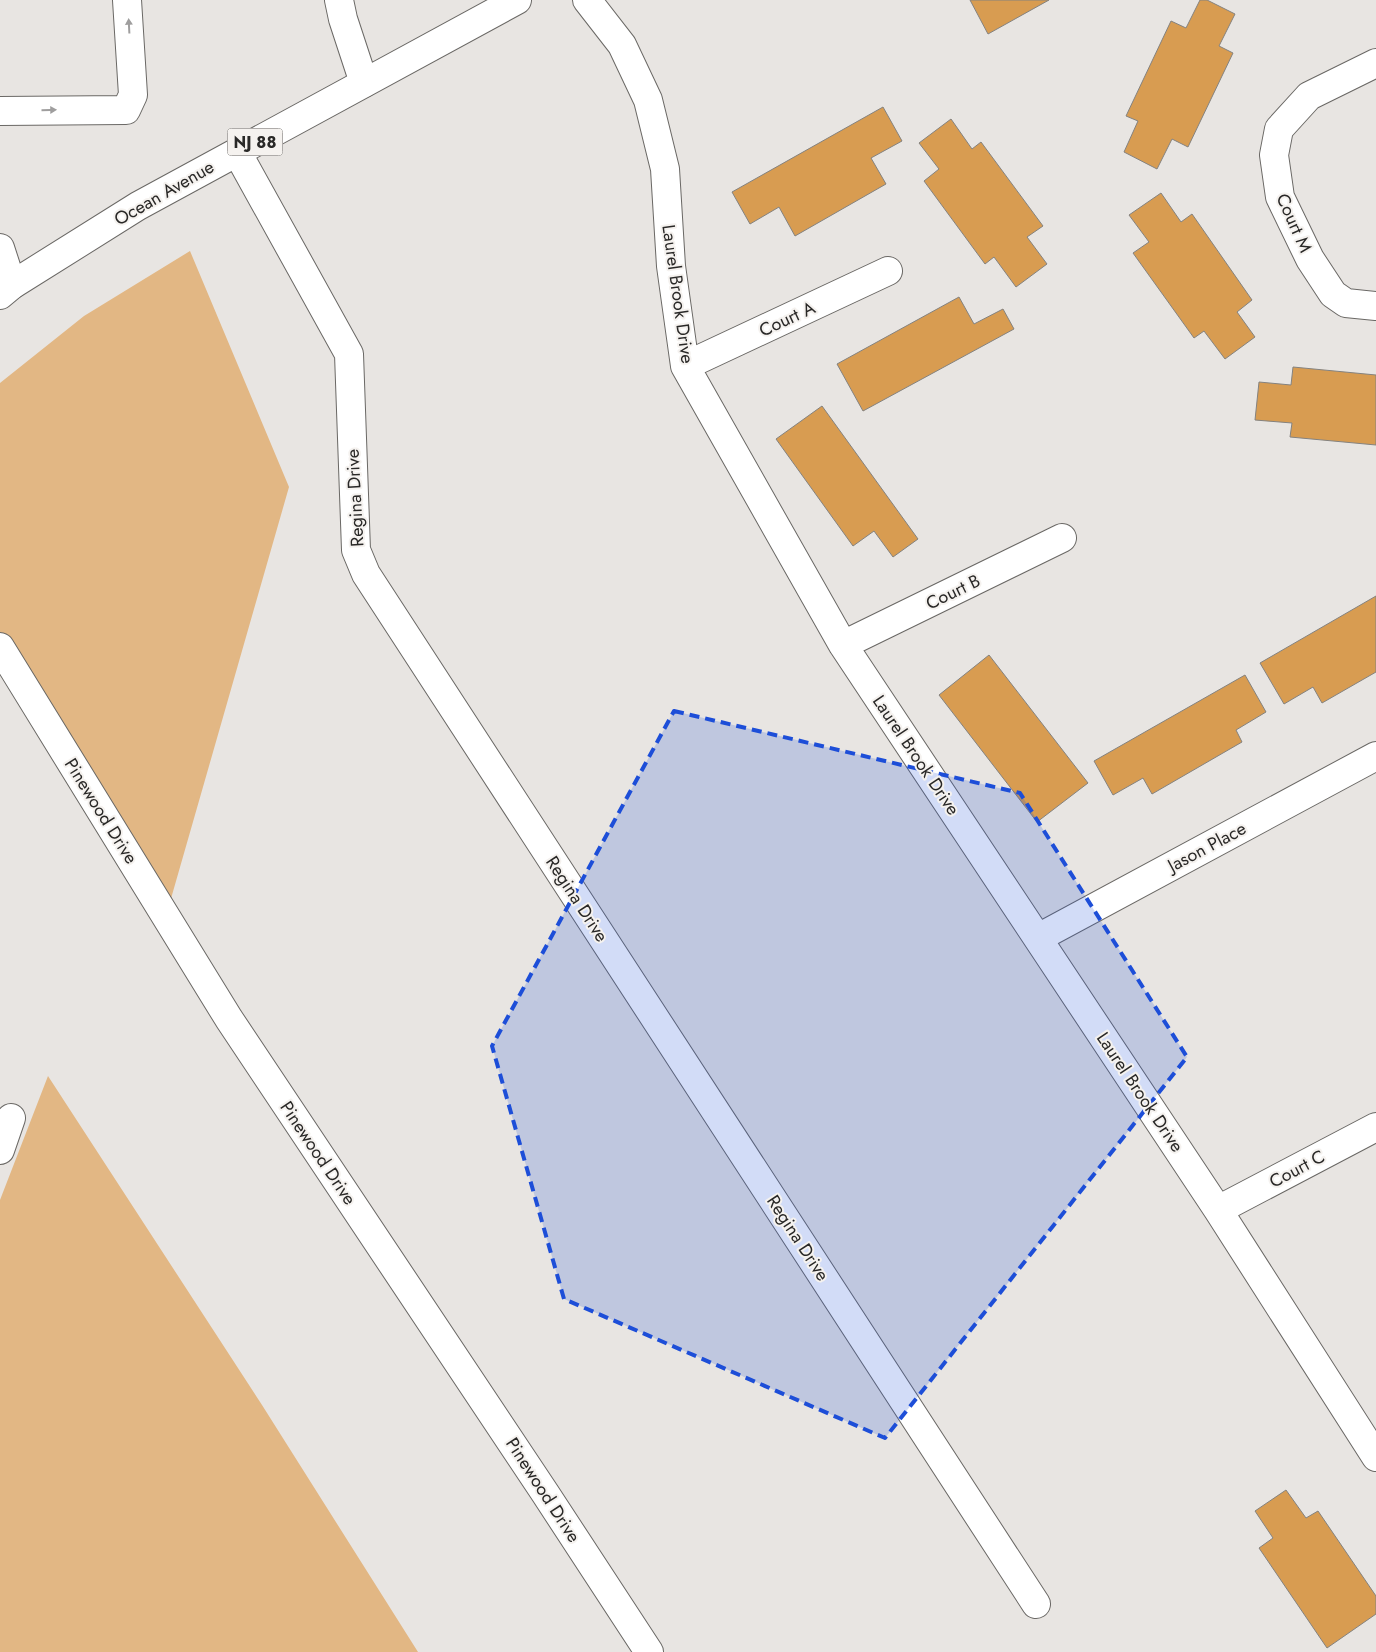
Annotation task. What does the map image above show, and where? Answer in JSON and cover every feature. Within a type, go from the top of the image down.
[{"type":"street","points":[[0,111],[126,110],[133,95],[127,0]]},
{"type":"street","points":[[339,0],[343,19],[364,83]]},
{"type":"street","name":"Ocean Avenue","points":[[6,290],[138,206],[517,0]]},
{"type":"street","name":"Laurel Brook Drive","points":[[587,0],[622,44],[648,100],[664,169],[671,266],[685,366],[843,645],[1218,1210],[1376,1457]]},
{"type":"street","name":"Court M","points":[[1376,63],[1309,96],[1279,129],[1274,155],[1280,197],[1310,259],[1333,294],[1346,303],[1376,306]]},
{"type":"street","name":"Regina Drive","points":[[237,152],[349,354],[356,550],[366,574],[1036,1604]]},
{"type":"street","points":[[0,248],[6,290]]},
{"type":"street","name":"Court A","points":[[685,366],[888,271]]},
{"type":"street","name":"Court B","points":[[843,645],[1062,538]]},
{"type":"street","name":"Pinewood Drive","points":[[0,647],[229,1019],[649,1652]]},
{"type":"street","name":"Jason Place","points":[[1038,938],[1376,756]]},
{"type":"street","points":[[0,1150],[11,1118]]},
{"type":"street","name":"Court C","points":[[1218,1210],[1376,1127]]},
{"type":"highlighted area","points":[[674,711],[1020,793],[1187,1057],[885,1438],[564,1299],[492,1046]]},
{"type":"shaded area","points":[[190,251],[289,487],[166,916],[0,664],[0,383],[84,316]]},
{"type":"shaded area","points":[[48,1076],[262,1405],[418,1652],[0,1652],[0,1200]]},
{"type":"building","points":[[970,0],[1049,0],[988,34]]},
{"type":"building","points":[[1200,0],[1207,0],[1235,14],[1219,46],[1233,53],[1188,147],[1172,139],[1157,169],[1124,152],[1138,121],[1126,116],[1171,21],[1186,28]]},
{"type":"building","points":[[883,107],[902,141],[871,158],[886,184],[795,236],[779,207],[750,224],[732,192]]},
{"type":"building","points":[[951,119],[972,149],[981,142],[1043,226],[1027,237],[1047,264],[1016,287],[994,257],[985,264],[924,181],[939,169],[919,143]]},
{"type":"building","points":[[1161,193],[1181,222],[1192,214],[1252,300],[1237,312],[1255,337],[1225,359],[1204,331],[1194,338],[1133,253],[1149,242],[1129,215]]},
{"type":"building","points":[[959,297],[974,324],[1003,309],[1014,329],[863,411],[837,364]]},
{"type":"building","points":[[1293,367],[1376,375],[1376,445],[1290,437],[1292,423],[1255,420],[1259,382],[1291,385]]},
{"type":"building","points":[[822,406],[918,539],[893,557],[874,531],[853,546],[776,439]]},
{"type":"building","points":[[1376,596],[1376,672],[1322,703],[1313,687],[1284,704],[1260,663]]},
{"type":"building","points":[[989,655],[1088,783],[1037,822],[939,695]]},
{"type":"building","points":[[1245,675],[1266,712],[1236,730],[1242,742],[1152,794],[1143,778],[1113,795],[1094,761]]},
{"type":"building","points":[[1286,1490],[1306,1518],[1318,1511],[1376,1596],[1376,1614],[1327,1648],[1259,1548],[1273,1538],[1255,1511]]}]
